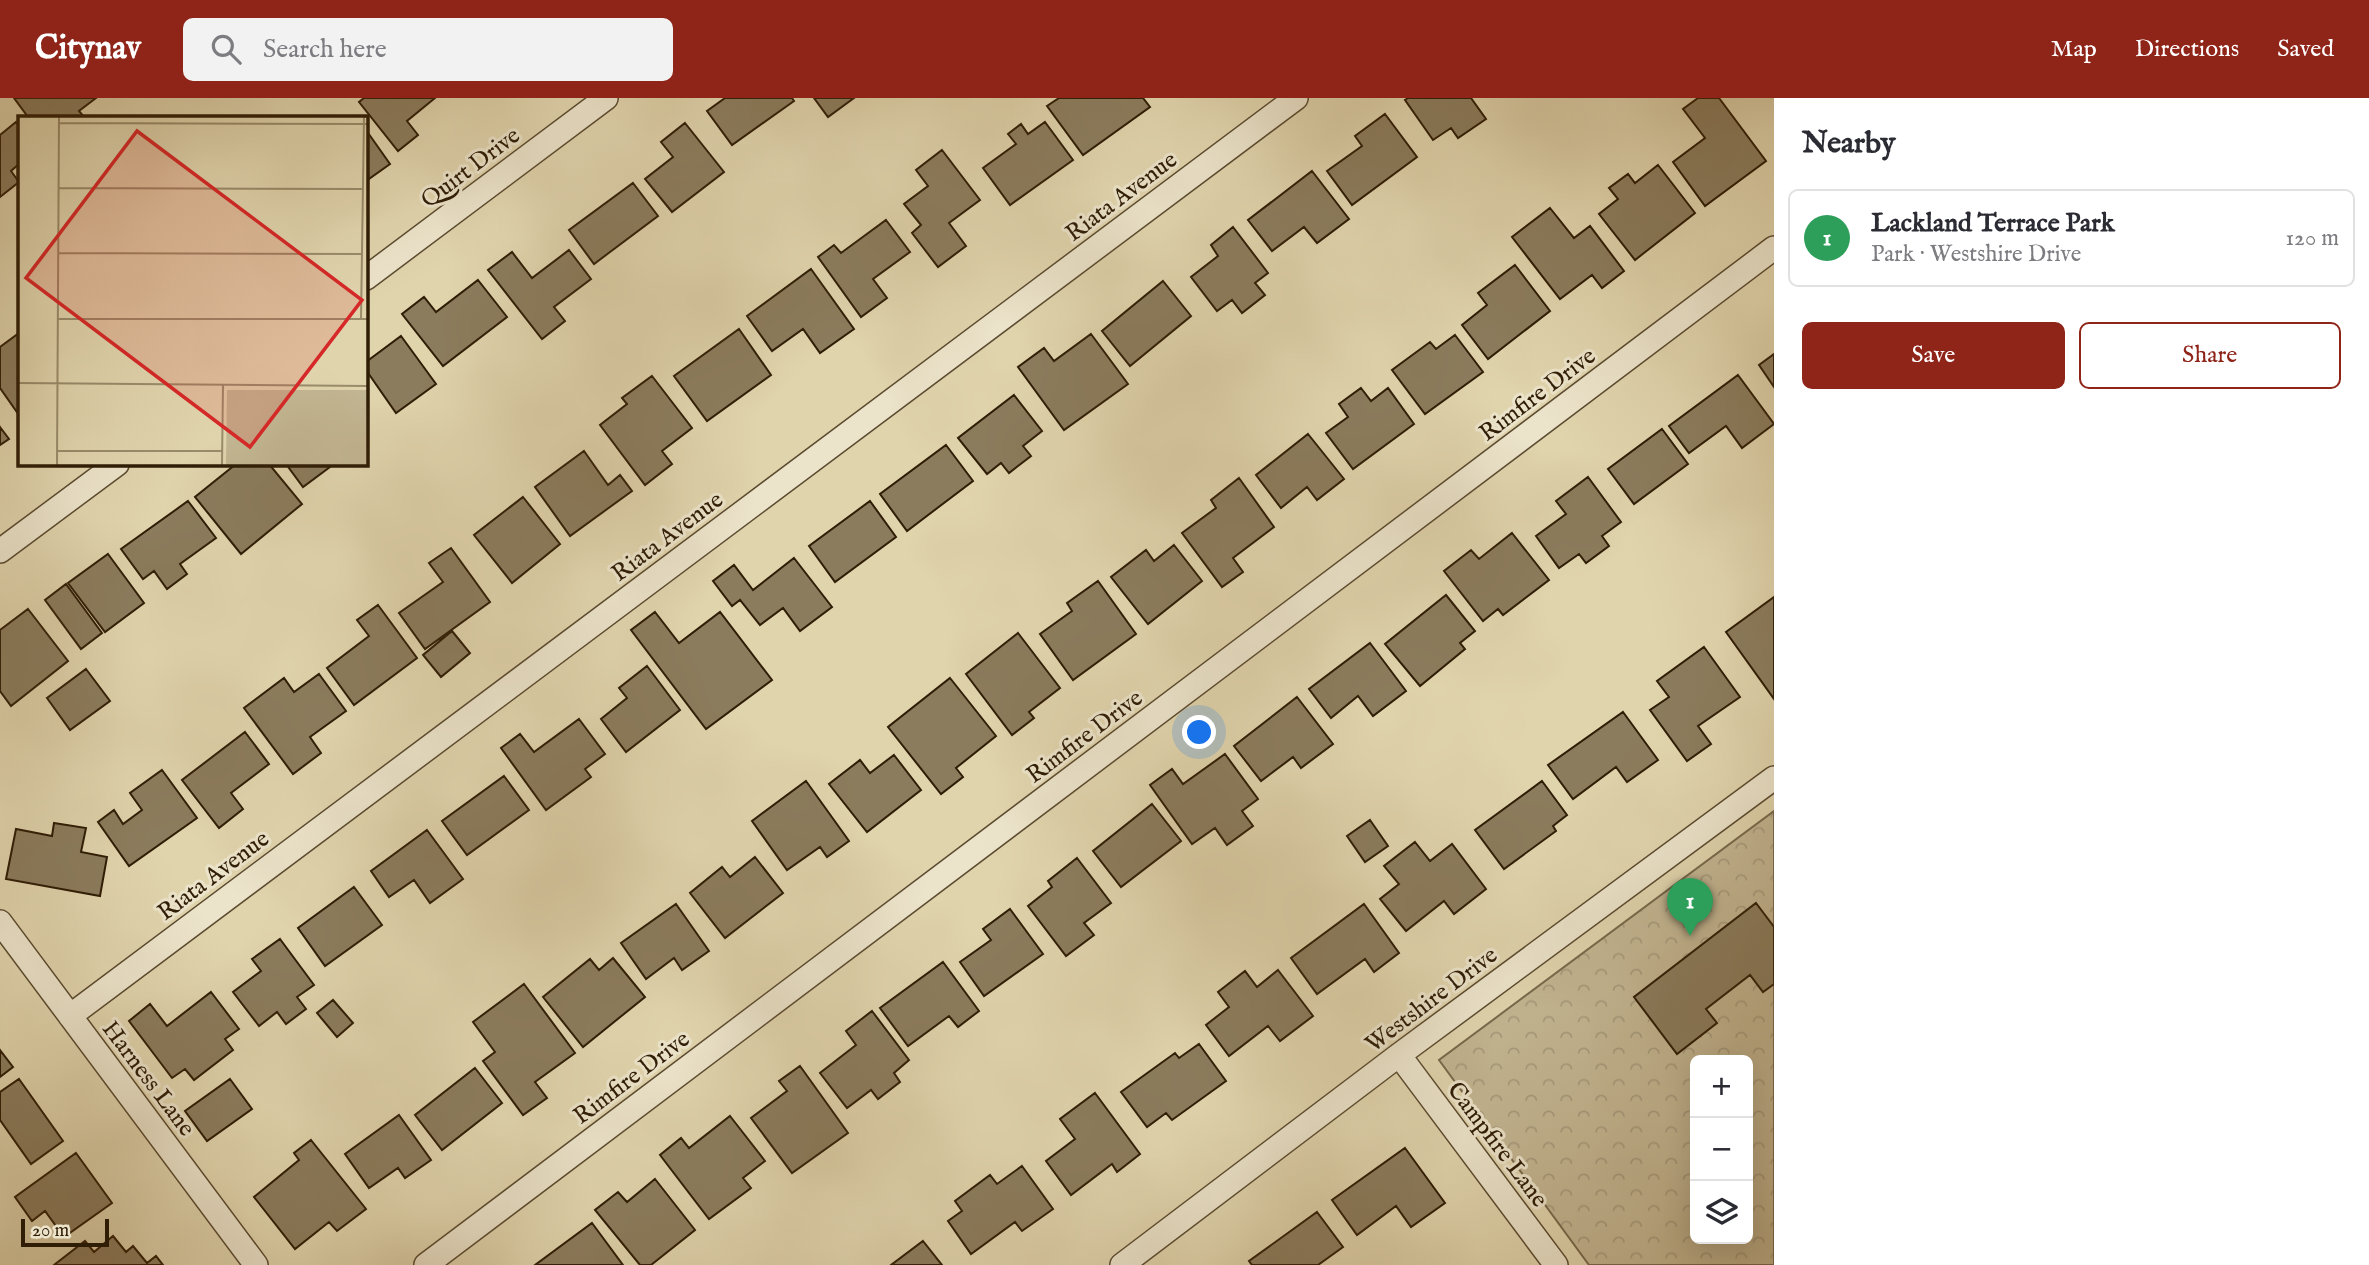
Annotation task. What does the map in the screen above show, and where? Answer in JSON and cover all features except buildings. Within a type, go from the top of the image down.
[{"type":"street","name":"Quirt Drive","points":[[368,276],[606,98]]},
{"type":"street","name":"Riata Avenue","points":[[70,1016],[1296,98]]},
{"type":"street","name":"Rimfire Drive","points":[[426,1265],[1774,248]]},
{"type":"street","points":[[0,551],[114,466]]},
{"type":"street","name":"Westshire Drive","points":[[1122,1265],[1399,1055],[1774,778]]},
{"type":"street","name":"Harness Lane","points":[[0,922],[257,1265]]},
{"type":"street","name":"Campfire Lane","points":[[1399,1055],[1556,1265]]},
{"type":"green space","points":[[1774,811],[1774,1265],[1589,1265],[1439,1060]]},
{"type":"place","name":"Lackland Terrace Park","points":[[1690,936]]}]
